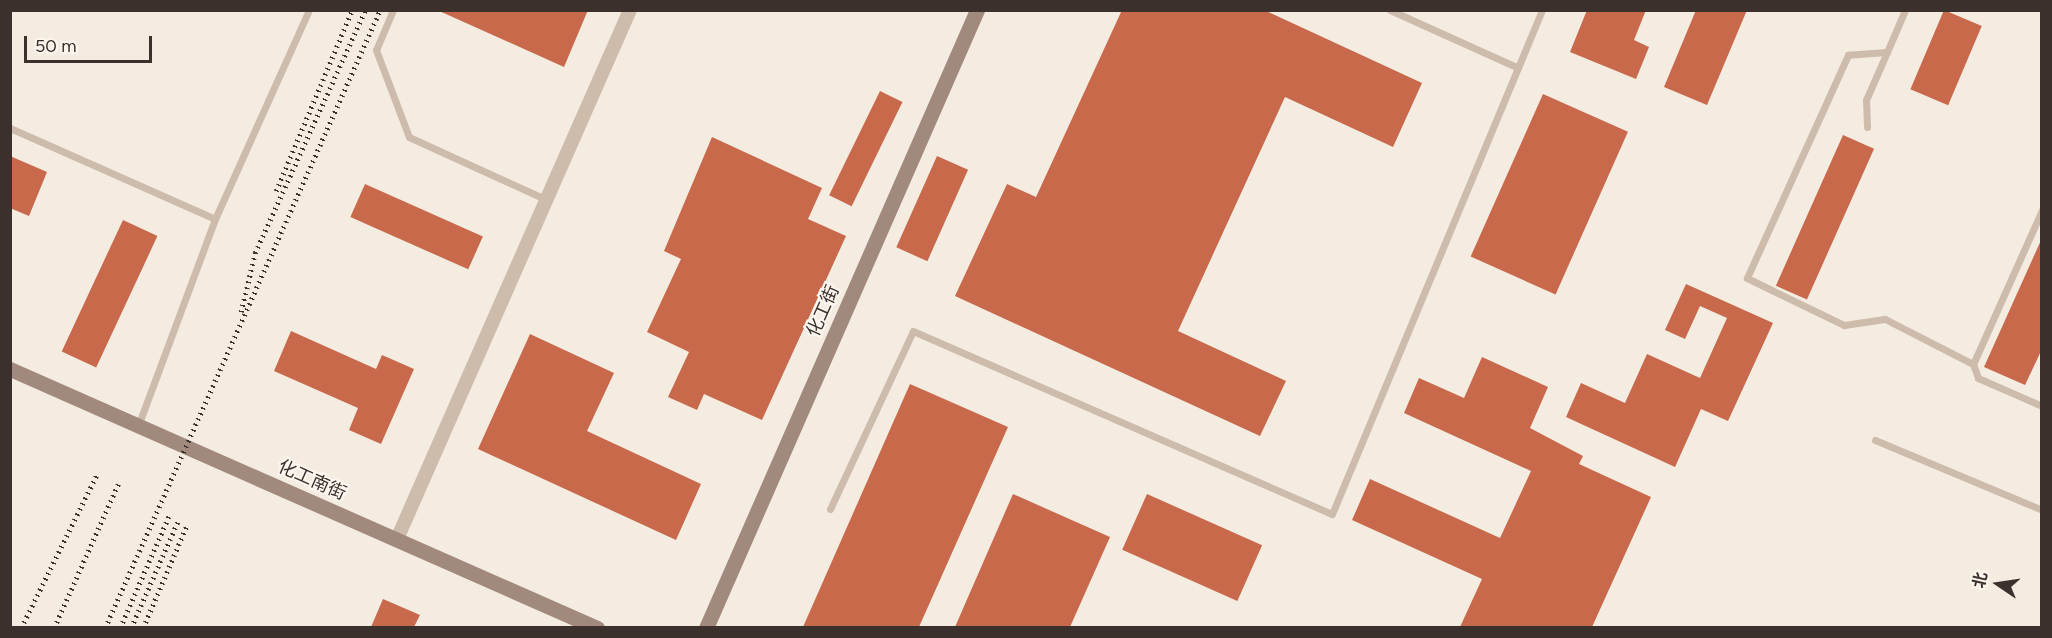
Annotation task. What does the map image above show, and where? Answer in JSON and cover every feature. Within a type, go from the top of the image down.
[{"type":"street","points":[[397,539],[630,10]]},
{"type":"street","name":"化工街","points":[[706,627],[976,10]]},
{"type":"street","name":"化工南街","points":[[10,369],[597,627]]},
{"type":"lane","points":[[138,426],[215,219],[309,10]]},
{"type":"lane","points":[[393,10],[376,50],[409,137],[547,200]]},
{"type":"lane","points":[[1390,10],[1516,67]]},
{"type":"lane","points":[[830,509],[913,331],[1332,514],[1516,67],[1542,10]]},
{"type":"lane","points":[[1867,127],[1866,100],[1905,10]]},
{"type":"lane","points":[[1887,51],[1848,55],[1748,278],[1844,325],[1885,319],[1973,364],[1978,378],[2042,406]]},
{"type":"lane","points":[[10,128],[215,219]]},
{"type":"lane","points":[[1973,364],[2042,210]]},
{"type":"lane","points":[[1875,440],[2042,510]]},
{"type":"building","points":[[437,10],[588,10],[564,67]]},
{"type":"building","points":[[1122,10],[1264,10],[1422,83],[1393,147],[1285,97],[1178,331],[1286,381],[1260,436],[955,296],[1007,184],[1036,197]]},
{"type":"building","points":[[1587,10],[1646,10],[1634,40],[1649,47],[1636,79],[1570,52]]},
{"type":"building","points":[[1696,10],[1747,10],[1707,105],[1664,87]]},
{"type":"building","points":[[1944,10],[1982,26],[1948,105],[1910,89]]},
{"type":"building","points":[[880,91],[902,102],[852,206],[829,195]]},
{"type":"building","points":[[1543,94],[1628,132],[1556,294],[1471,257]]},
{"type":"building","points":[[1843,135],[1874,149],[1807,300],[1776,286]]},
{"type":"building","points":[[712,137],[822,188],[808,219],[846,236],[762,420],[704,394],[697,410],[668,397],[689,352],[647,332],[681,259],[664,251]]},
{"type":"building","points":[[10,156],[47,172],[29,216],[10,208]]},
{"type":"building","points":[[937,156],[968,170],[927,261],[896,247]]},
{"type":"building","points":[[365,184],[483,236],[468,269],[350,217]]},
{"type":"building","points":[[123,220],[157,236],[96,367],[62,351]]},
{"type":"building","points":[[2042,238],[2042,349],[2025,385],[1984,367]]},
{"type":"building","points":[[1686,284],[1773,323],[1728,421],[1701,409],[1675,467],[1566,417],[1581,383],[1625,403],[1647,354],[1700,378],[1727,318],[1700,306],[1685,339],[1665,330]]},
{"type":"building","points":[[291,331],[376,369],[382,355],[414,369],[381,444],[349,430],[358,408],[274,371]]},
{"type":"building","points":[[530,334],[614,373],[587,431],[701,484],[676,540],[478,449]]},
{"type":"building","points":[[1482,357],[1548,387],[1530,428],[1583,456],[1579,464],[1651,497],[1592,627],[1460,627],[1482,579],[1352,520],[1370,479],[1500,538],[1531,471],[1404,413],[1419,378],[1464,398]]},
{"type":"building","points":[[910,384],[1008,427],[919,627],[803,627]]},
{"type":"building","points":[[1013,494],[1110,537],[1070,627],[955,627]]},
{"type":"building","points":[[1147,494],[1262,545],[1237,601],[1122,550]]},
{"type":"building","points":[[383,599],[420,615],[414,627],[371,627]]},
{"type":"railway","points":[[276,191],[352,10]]},
{"type":"railway","points":[[241,312],[255,253],[365,10]]},
{"type":"railway","points":[[105,628],[380,10]]},
{"type":"railway","points":[[21,628],[98,472]]},
{"type":"railway","points":[[54,628],[119,482]]},
{"type":"railway","points":[[120,628],[169,516]]},
{"type":"railway","points":[[131,628],[178,521]]},
{"type":"railway","points":[[143,628],[186,527]]}]
